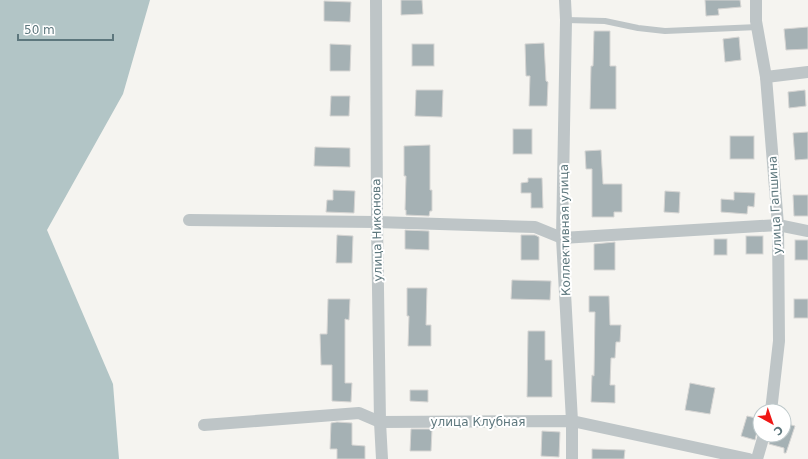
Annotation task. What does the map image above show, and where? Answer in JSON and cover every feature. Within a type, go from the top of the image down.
[{"type":"street","name":"улица Никонова","points":[[376,0],[377,222],[380,422],[382,459]]},
{"type":"street","name":"Коллективная улица","points":[[564,0],[566,20],[562,238],[572,421],[572,459]]},
{"type":"street","name":"улица Гапшина","points":[[756,0],[758,27],[766,77],[778,224],[779,341],[772,403]]},
{"type":"street","points":[[766,77],[808,72]]},
{"type":"street","points":[[188,220],[377,222],[535,228],[562,238],[778,224],[808,231]]},
{"type":"street","name":"улица Клубная","points":[[204,425],[359,413],[380,422],[572,421],[749,459]]},
{"type":"street","points":[[757,459],[762,443]]},
{"type":"lane","points":[[566,20],[605,21],[638,28],[666,31],[758,27]]},
{"type":"shaded area","points":[[0,0],[150,0],[123,94],[47,230],[113,384],[119,459],[0,459]]},
{"type":"building","points":[[401,0],[422,0],[423,14],[401,15]]},
{"type":"building","points":[[705,0],[740,0],[741,7],[718,9],[719,15],[706,16]]},
{"type":"building","points":[[324,1],[351,2],[350,22],[324,21]]},
{"type":"building","points":[[808,27],[808,49],[786,50],[784,29]]},
{"type":"building","points":[[594,31],[610,31],[610,66],[616,66],[616,109],[590,109],[591,66],[593,66]]},
{"type":"building","points":[[739,37],[741,60],[725,62],[723,39]]},
{"type":"building","points":[[544,43],[546,81],[548,82],[547,106],[529,106],[530,76],[526,76],[525,44]]},
{"type":"building","points":[[330,44],[351,45],[350,71],[330,71]]},
{"type":"building","points":[[412,44],[434,44],[434,66],[412,66]]},
{"type":"building","points":[[416,90],[443,90],[442,117],[415,116]]},
{"type":"building","points":[[805,90],[806,106],[789,108],[788,92]]},
{"type":"building","points":[[331,96],[350,96],[349,116],[330,116]]},
{"type":"building","points":[[513,129],[532,129],[532,154],[513,154]]},
{"type":"building","points":[[808,132],[808,159],[795,160],[793,133]]},
{"type":"building","points":[[730,136],[754,136],[754,159],[730,159]]},
{"type":"building","points":[[430,145],[430,190],[432,190],[432,211],[430,211],[429,216],[406,215],[404,146]]},
{"type":"building","points":[[315,147],[350,148],[350,167],[314,166]]},
{"type":"building","points":[[601,150],[603,184],[622,184],[622,212],[614,212],[614,217],[592,217],[592,169],[586,169],[585,151]]},
{"type":"building","points":[[528,178],[542,178],[543,208],[531,208],[531,193],[521,193],[521,183],[528,182]]},
{"type":"building","points":[[333,190],[355,191],[354,213],[326,212],[327,200],[333,200]]},
{"type":"building","points":[[665,191],[680,192],[679,213],[664,212]]},
{"type":"building","points":[[734,192],[755,193],[754,207],[748,206],[747,214],[721,212],[721,199],[734,200]]},
{"type":"building","points":[[793,195],[808,195],[808,216],[794,216]]},
{"type":"building","points":[[405,230],[429,231],[429,250],[405,249]]},
{"type":"building","points":[[337,235],[353,236],[352,263],[336,263]]},
{"type":"building","points":[[521,235],[535,235],[539,237],[539,260],[521,260]]},
{"type":"building","points":[[746,236],[763,236],[763,254],[746,254]]},
{"type":"building","points":[[714,239],[727,239],[727,255],[714,255]]},
{"type":"building","points":[[795,240],[808,240],[808,260],[795,260]]},
{"type":"building","points":[[615,242],[615,270],[594,270],[594,244]]},
{"type":"building","points":[[512,280],[551,281],[550,300],[511,299]]},
{"type":"building","points":[[407,288],[427,288],[426,325],[431,325],[431,346],[408,346],[409,316],[407,316]]},
{"type":"building","points":[[589,296],[609,296],[610,325],[621,325],[620,342],[616,342],[615,358],[611,358],[610,385],[615,385],[615,403],[591,402],[592,375],[594,376],[595,312],[589,312]]},
{"type":"building","points":[[328,299],[350,299],[349,320],[345,319],[345,383],[352,383],[351,402],[332,401],[332,365],[321,365],[320,334],[327,334]]},
{"type":"building","points":[[794,299],[808,299],[808,318],[794,318]]},
{"type":"building","points":[[528,331],[545,331],[545,360],[552,360],[552,397],[527,397]]},
{"type":"building","points":[[690,383],[715,388],[710,414],[685,410]]},
{"type":"building","points":[[410,390],[428,390],[428,402],[410,401]]},
{"type":"building","points":[[747,416],[752,417],[752,439],[741,436]]},
{"type":"building","points":[[331,423],[352,423],[352,445],[365,446],[365,459],[337,459],[337,449],[330,449]]},
{"type":"building","points":[[792,425],[795,426],[792,435]]},
{"type":"building","points":[[411,429],[432,429],[431,451],[410,451]]},
{"type":"building","points":[[542,431],[560,432],[559,457],[541,456]]},
{"type":"building","points":[[789,443],[786,453],[784,453],[784,448],[769,444]]},
{"type":"building","points":[[592,449],[625,450],[624,459],[592,459]]}]
